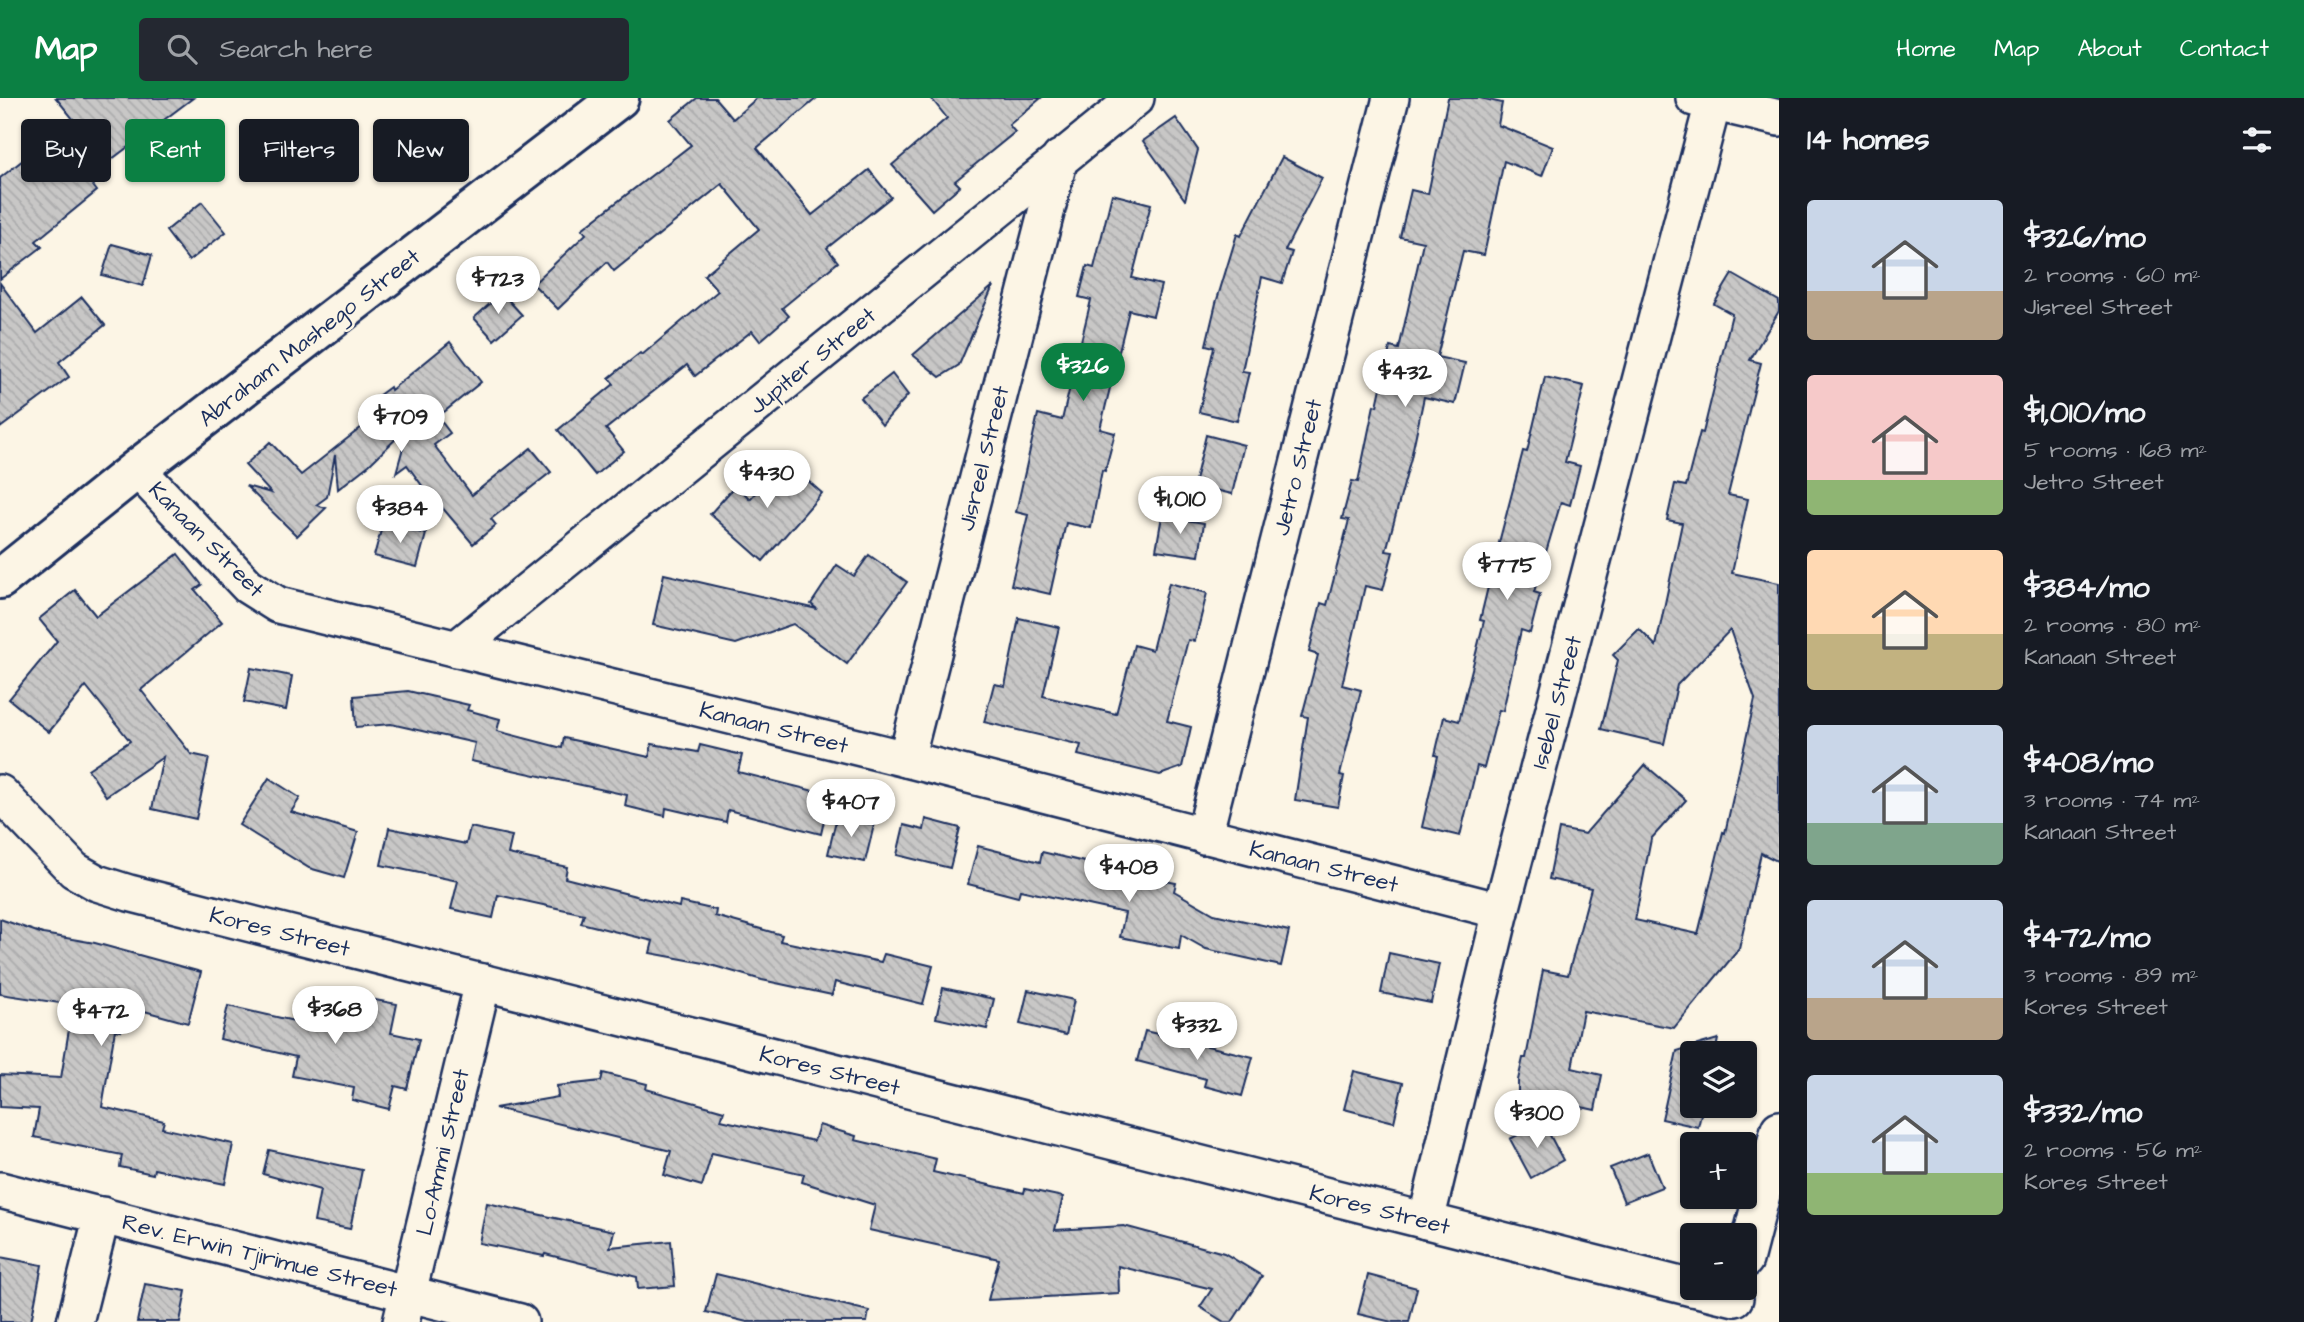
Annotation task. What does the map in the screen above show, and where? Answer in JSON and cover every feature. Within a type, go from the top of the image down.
[{"type":"main road","name":"Abraham Mashego Street","points":[[0,579],[137,469],[619,98]]},
{"type":"street","name":"Jupiter Street","points":[[456,649],[1136,98]]},
{"type":"street","name":"Jetro Street","points":[[1204,836],[1391,98]]},
{"type":"street","points":[[1703,101],[1779,118]]},
{"type":"street","name":"Isebel Street","points":[[1426,1221],[1703,101]]},
{"type":"street","name":"Jisreel Street","points":[[906,759],[1060,158]]},
{"type":"street","name":"Kanaan Street","points":[[137,469],[248,586],[278,605],[906,759],[1501,911]]},
{"type":"street","name":"Kores Street","points":[[0,793],[74,870],[97,883],[129,893],[1680,1285]]},
{"type":"street","name":"Lo-Ammi Street","points":[[405,1308],[483,982]]},
{"type":"street","points":[[1755,1223],[1779,1129]]},
{"type":"street","name":"Rev. Erwin Tjirimue Street","points":[[0,1190],[102,1215],[405,1308],[520,1322]]},
{"type":"street","points":[[75,1322],[102,1215]]},
{"type":"building","points":[[56,98],[193,98],[165,119],[125,119],[125,149],[111,160],[111,119],[73,119]]},
{"type":"building","points":[[697,98],[715,98],[733,119],[757,98],[817,98],[757,148],[812,215],[869,170],[891,197],[827,248],[838,262],[782,308],[789,316],[760,341],[752,331],[695,376],[687,365],[606,429],[624,451],[595,475],[558,430],[614,384],[609,378],[640,353],[642,355],[718,291],[704,275],[759,229],[722,184],[614,271],[607,262],[558,309],[533,284],[586,234],[582,229],[691,145],[670,120]]},
{"type":"building","points":[[931,98],[1041,98],[1009,125],[1015,132],[955,181],[960,186],[932,210],[892,165],[947,118]]},
{"type":"building","points":[[1448,98],[1480,98],[1502,103],[1498,125],[1553,147],[1542,176],[1504,161],[1484,255],[1463,251],[1437,357],[1465,363],[1455,404],[1424,397],[1386,551],[1393,552],[1383,590],[1365,586],[1342,685],[1361,690],[1340,775],[1344,776],[1338,807],[1295,800],[1308,717],[1302,716],[1318,655],[1309,652],[1321,603],[1327,605],[1349,520],[1342,519],[1352,481],[1358,482],[1374,405],[1377,406],[1390,347],[1399,349],[1423,242],[1400,237],[1411,190],[1428,194]]},
{"type":"building","points":[[1176,118],[1198,150],[1185,200],[1143,141]]},
{"type":"building","points":[[1282,157],[1322,178],[1285,250],[1292,252],[1282,283],[1262,277],[1242,371],[1249,372],[1237,421],[1199,412],[1214,347],[1206,345],[1237,234],[1241,236]]},
{"type":"building","points":[[21,162],[21,182],[90,182],[97,191],[36,241],[42,247],[0,279],[0,178]]},
{"type":"building","points":[[1112,194],[1151,204],[1132,278],[1161,285],[1153,316],[1129,310],[1100,429],[1115,433],[1105,471],[1102,470],[1091,528],[1066,523],[1050,594],[1011,585],[1028,515],[1016,512],[1038,414],[1062,420],[1091,300],[1079,297],[1087,266],[1094,268]]},
{"type":"building","points":[[202,202],[226,232],[189,261],[166,231]]},
{"type":"building","points":[[112,244],[152,255],[143,286],[102,275]]},
{"type":"building","points":[[1732,274],[1779,301],[1779,311],[1750,360],[1761,363],[1728,495],[1748,499],[1732,573],[1779,583],[1779,862],[1761,853],[1739,949],[1674,1028],[1583,1011],[1572,1068],[1602,1075],[1595,1110],[1518,1093],[1518,1080],[1523,1058],[1526,1058],[1543,970],[1568,975],[1591,888],[1549,879],[1559,829],[1585,834],[1645,765],[1686,800],[1651,839],[1635,920],[1698,934],[1723,832],[1725,833],[1755,699],[1730,630],[1677,685],[1664,744],[1601,729],[1618,660],[1613,655],[1639,629],[1656,646],[1682,523],[1667,520],[1675,484],[1686,486],[1700,432],[1703,433],[1732,314],[1714,304]]},
{"type":"building","points":[[0,283],[37,333],[82,297],[105,325],[59,362],[69,377],[0,428]]},
{"type":"building","points":[[993,286],[959,365],[940,377],[913,355]]},
{"type":"building","points":[[502,293],[522,315],[494,340],[474,318]]},
{"type":"building","points":[[450,342],[481,382],[438,417],[450,433],[434,445],[472,495],[531,448],[551,472],[491,519],[496,525],[473,544],[435,499],[434,502],[407,465],[396,473],[409,426],[369,465],[338,489],[335,455],[327,497],[316,505],[326,508],[297,536],[246,486],[271,493],[245,465],[270,442],[301,475],[372,419],[363,407],[390,387],[391,390]]},
{"type":"building","points":[[892,374],[908,395],[882,425],[861,398]]},
{"type":"building","points":[[1545,377],[1584,386],[1565,462],[1580,466],[1570,505],[1561,502],[1534,592],[1540,594],[1530,633],[1521,630],[1503,711],[1499,710],[1484,768],[1477,766],[1460,836],[1422,827],[1438,756],[1435,755],[1444,717],[1459,721],[1484,621],[1480,620],[1496,554],[1523,451],[1527,452]]},
{"type":"building","points":[[1206,435],[1244,445],[1232,494],[1194,485]]},
{"type":"building","points":[[784,460],[822,493],[763,561],[710,514],[736,485],[750,499]]},
{"type":"building","points":[[1162,516],[1204,523],[1199,556],[1156,550]]},
{"type":"building","points":[[383,523],[426,534],[417,567],[374,556]]},
{"type":"building","points":[[178,554],[202,585],[195,590],[222,622],[141,690],[191,754],[209,758],[196,819],[152,809],[163,757],[106,796],[88,769],[130,741],[86,686],[49,732],[9,699],[57,641],[39,619],[75,590],[96,616]]},
{"type":"building","points":[[869,555],[907,582],[847,664],[793,624],[736,644],[653,625],[664,574],[817,609],[811,604],[837,565],[854,576]]},
{"type":"building","points":[[1169,583],[1207,593],[1195,641],[1188,640],[1167,721],[1191,727],[1182,767],[1160,775],[1078,755],[1081,745],[984,722],[994,684],[1005,686],[1019,618],[1059,627],[1043,696],[1116,714],[1134,645],[1152,650]]},
{"type":"building","points":[[251,668],[292,676],[286,710],[244,702]]},
{"type":"building","points":[[408,691],[469,705],[467,710],[500,719],[497,731],[562,748],[564,738],[649,757],[652,744],[698,752],[700,745],[742,755],[738,772],[830,795],[821,834],[728,810],[726,822],[666,808],[665,816],[625,806],[627,795],[471,761],[475,743],[391,724],[356,727],[354,696]]},
{"type":"building","points":[[269,778],[300,798],[291,812],[358,832],[344,878],[309,868],[239,825]]},
{"type":"building","points":[[837,816],[874,825],[865,862],[828,854]]},
{"type":"building","points":[[926,819],[960,828],[950,868],[897,855],[904,825],[924,830]]},
{"type":"building","points":[[470,827],[512,836],[508,854],[567,867],[565,878],[679,907],[680,902],[716,910],[715,916],[782,935],[780,941],[881,962],[884,954],[933,966],[923,1004],[835,982],[832,995],[762,980],[704,963],[650,953],[653,941],[581,923],[584,914],[498,895],[493,918],[451,909],[458,881],[381,865],[389,828],[466,844]]},
{"type":"building","points":[[978,846],[1040,862],[1042,852],[1089,863],[1089,866],[1176,883],[1174,891],[1214,914],[1289,931],[1281,966],[1206,949],[1181,935],[1179,949],[1120,937],[1125,913],[1020,890],[1018,897],[968,884]]},
{"type":"building","points":[[0,919],[43,934],[95,943],[201,972],[188,1023],[126,1006],[121,1031],[115,1030],[102,1107],[164,1121],[162,1128],[233,1144],[225,1184],[154,1169],[153,1174],[120,1167],[122,1155],[34,1137],[39,1109],[0,1107],[0,1075],[61,1078],[73,1005],[0,994]]},
{"type":"building","points":[[1389,953],[1439,964],[1431,1003],[1381,993]]},
{"type":"building","points":[[943,988],[994,999],[987,1029],[936,1018]]},
{"type":"building","points":[[1028,990],[1074,1000],[1066,1035],[1020,1024]]},
{"type":"building","points":[[359,997],[397,1004],[391,1033],[419,1039],[407,1089],[395,1086],[389,1109],[352,1100],[354,1088],[292,1076],[296,1057],[220,1039],[228,1006],[303,1023],[306,1008],[329,1013],[331,1000],[357,1005]]},
{"type":"building","points":[[1145,1031],[1253,1057],[1242,1096],[1204,1086],[1206,1079],[1137,1061]]},
{"type":"building","points":[[1680,1050],[1680,1118],[1700,1118],[1698,1127],[1662,1119],[1677,1051]]},
{"type":"building","points":[[1354,1071],[1403,1083],[1394,1122],[1344,1109]]},
{"type":"building","points":[[603,1073],[647,1084],[646,1089],[724,1111],[721,1120],[814,1141],[819,1125],[856,1136],[855,1140],[936,1159],[933,1172],[1024,1193],[1025,1189],[1063,1197],[1055,1230],[1124,1226],[1224,1253],[1262,1276],[1232,1322],[1224,1322],[1200,1307],[1212,1289],[1118,1266],[1119,1293],[988,1300],[999,1259],[869,1230],[875,1205],[802,1182],[804,1174],[712,1153],[702,1186],[664,1175],[671,1151],[495,1108],[558,1097],[557,1086],[601,1081]]},
{"type":"building","points":[[1543,1122],[1563,1160],[1531,1178],[1510,1139]]},
{"type":"building","points":[[269,1150],[362,1170],[350,1229],[314,1222],[320,1190],[263,1174]]},
{"type":"building","points":[[1648,1153],[1662,1187],[1624,1202],[1610,1168]]},
{"type":"building","points":[[487,1203],[614,1231],[610,1247],[671,1241],[675,1286],[638,1289],[637,1277],[545,1254],[544,1256],[479,1243]]},
{"type":"building","points":[[0,1257],[42,1265],[31,1322],[0,1322]]},
{"type":"building","points":[[716,1274],[869,1311],[867,1322],[747,1322],[706,1312]]},
{"type":"building","points":[[1368,1275],[1417,1288],[1409,1322],[1392,1322],[1358,1314]]},
{"type":"building","points":[[145,1284],[186,1291],[180,1322],[137,1322]]}]
